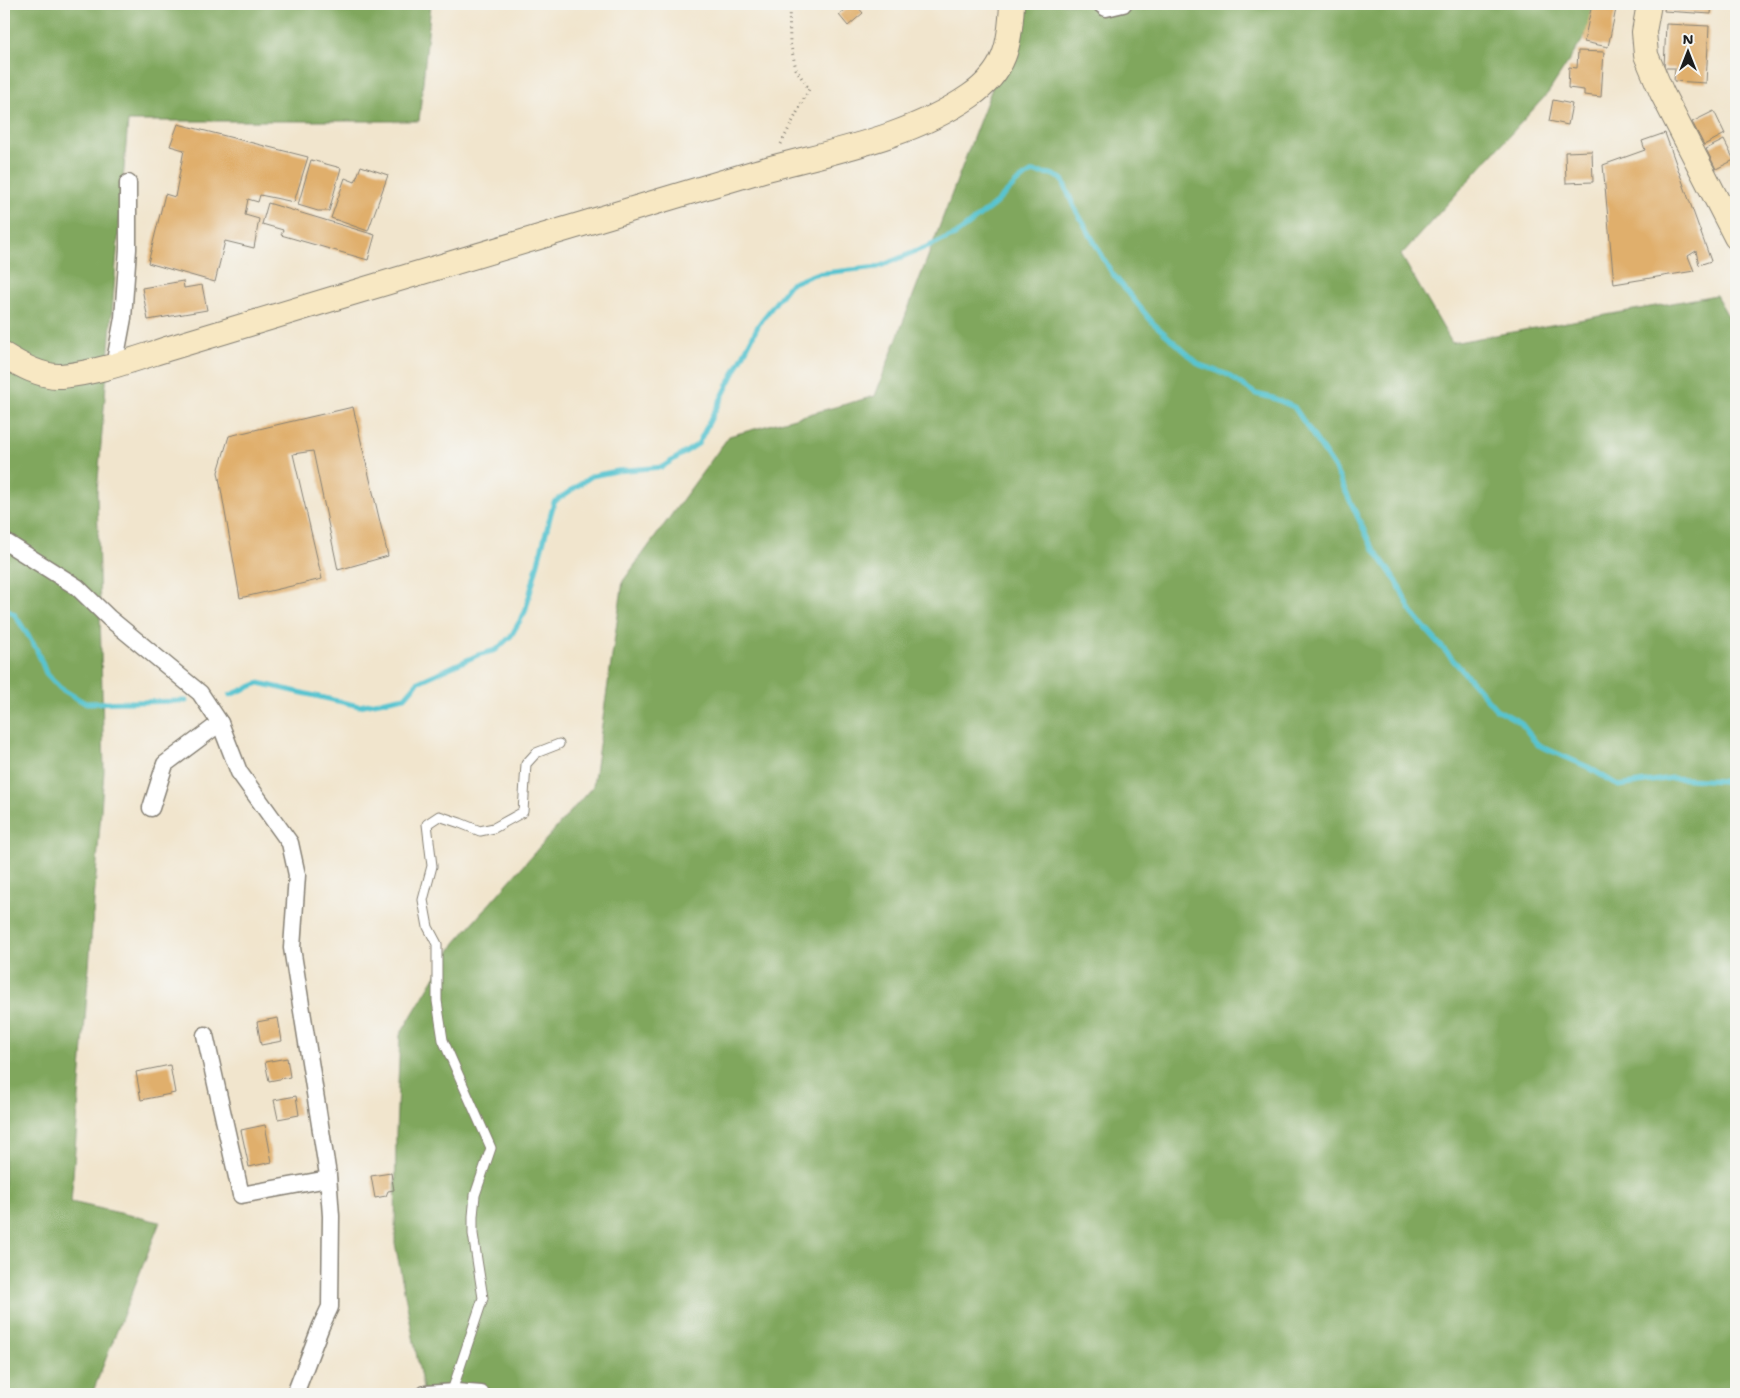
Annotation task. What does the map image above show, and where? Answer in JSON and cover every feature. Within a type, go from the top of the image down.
[{"type":"street","points":[[4,355],[34,371],[58,376],[114,366],[768,169],[898,133],[938,115],[972,95],[993,75],[1007,52],[1011,30],[1012,4]]},
{"type":"street","points":[[1101,4],[1106,8],[1123,4]]},
{"type":"street","points":[[1650,4],[1644,32],[1646,55],[1662,93],[1736,238]]},
{"type":"street","points":[[114,366],[123,318],[128,249],[128,183]]},
{"type":"street","points":[[4,541],[77,588],[109,618],[200,693],[220,723],[239,772],[290,843],[297,875],[292,948],[328,1179],[331,1216],[330,1307],[295,1394]]},
{"type":"street","points":[[151,808],[165,764],[220,723]]},
{"type":"street","points":[[205,1035],[241,1195],[328,1179]]},
{"type":"street","points":[[424,1394],[481,1394]]},
{"type":"lane","points":[[451,1393],[483,1298],[473,1234],[473,1216],[475,1195],[491,1148],[443,1040],[438,1001],[437,944],[428,927],[423,900],[432,866],[427,824],[439,816],[480,831],[494,828],[523,812],[526,764],[536,754],[559,744]]},
{"type":"path","points":[[768,169],[809,89],[796,69],[790,42],[789,4]]},
{"type":"green space","points":[[4,4],[431,4],[419,121],[128,121],[97,492],[104,771],[71,1202],[160,1222],[92,1394],[4,1394]]},
{"type":"green space","points":[[1010,4],[1606,4],[1548,93],[1401,255],[1452,343],[1716,295],[1736,330],[1736,1394],[424,1394],[395,1243],[396,1133],[400,1035],[455,943],[593,786],[623,581],[729,436],[875,396],[992,88]]},
{"type":"building","points":[[852,4],[855,4],[863,13],[848,26],[839,15]]},
{"type":"building","points":[[1592,4],[1616,9],[1608,47],[1584,42]]},
{"type":"building","points":[[1665,4],[1712,4],[1711,14],[1664,11]]},
{"type":"building","points":[[1666,24],[1709,26],[1706,83],[1674,81],[1675,68],[1664,68]]},
{"type":"building","points":[[1578,51],[1604,52],[1601,97],[1584,95],[1584,90],[1568,88],[1569,67],[1577,68]]},
{"type":"building","points":[[1553,100],[1572,104],[1568,125],[1549,121]]},
{"type":"building","points":[[1714,111],[1725,134],[1704,145],[1692,122]]},
{"type":"building","points":[[178,124],[308,157],[294,202],[260,195],[258,202],[248,199],[245,215],[259,219],[254,248],[225,241],[215,282],[148,263],[165,194],[175,197],[184,150],[170,146]]},
{"type":"building","points":[[1665,133],[1711,261],[1699,265],[1696,251],[1688,256],[1694,271],[1614,284],[1603,165],[1645,150],[1642,141]]},
{"type":"building","points":[[1724,140],[1734,160],[1716,169],[1706,149]]},
{"type":"building","points":[[1592,151],[1593,182],[1566,183],[1565,152]]},
{"type":"building","points":[[311,160],[341,168],[329,211],[318,211],[298,205]]},
{"type":"building","points":[[361,166],[388,175],[368,231],[331,218],[345,178],[355,182]]},
{"type":"building","points":[[268,203],[375,235],[368,260],[281,235],[283,230],[262,224]]},
{"type":"building","points":[[183,281],[184,288],[202,285],[207,310],[148,320],[142,288]]},
{"type":"building","points":[[353,407],[388,556],[338,570],[313,451],[293,454],[322,579],[240,598],[218,472],[229,436]]},
{"type":"building","points":[[278,1018],[282,1041],[261,1045],[257,1022]]},
{"type":"building","points":[[287,1058],[290,1077],[269,1081],[265,1062]]},
{"type":"building","points":[[170,1065],[175,1093],[141,1100],[136,1072]]},
{"type":"building","points":[[296,1096],[299,1115],[278,1119],[274,1100]]},
{"type":"building","points":[[265,1125],[272,1162],[249,1167],[241,1130]]},
{"type":"building","points":[[391,1173],[394,1190],[388,1191],[386,1196],[375,1198],[371,1176]]},
{"type":"waterway","points":[[230,695],[259,683],[359,706],[405,697],[418,682],[478,655],[496,650],[511,636],[525,612],[554,502],[592,476],[617,471],[662,467],[698,444],[759,324],[790,284],[815,274],[878,267],[955,235],[995,204],[1018,181],[1033,172],[1051,174],[1062,179],[1074,207],[1112,273],[1153,323],[1200,365],[1226,374],[1256,394],[1273,398],[1294,407],[1334,467],[1371,545],[1397,582],[1412,613],[1496,709],[1520,722],[1538,745],[1588,767],[1619,786],[1672,778],[1722,781],[1736,785]]},
{"type":"waterway","points":[[4,608],[15,615],[36,648],[46,673],[60,688],[85,703],[186,701]]}]
